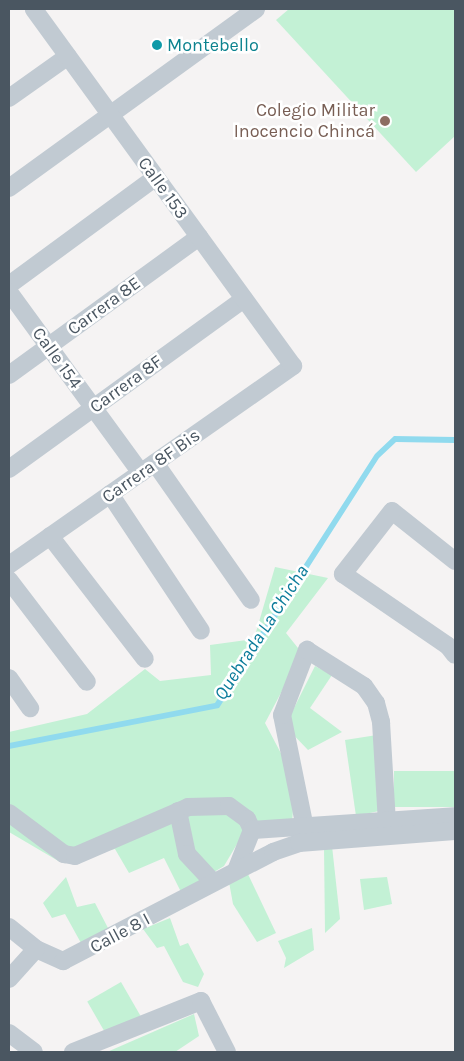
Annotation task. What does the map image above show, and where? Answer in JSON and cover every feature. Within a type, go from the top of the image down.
[{"type":"street","name":"Calle 153","points":[[34,9],[293,366]]},
{"type":"street","points":[[9,188],[256,9]]},
{"type":"street","points":[[9,98],[68,56]]},
{"type":"street","points":[[9,285],[156,177]]},
{"type":"street","name":"Carrera 8E","points":[[9,376],[199,237]]},
{"type":"street","name":"Calle 154","points":[[9,292],[94,408],[148,468],[251,600]]},
{"type":"street","name":"Carrera 8F","points":[[9,469],[244,299]]},
{"type":"street","name":"Carrera 8F Bis","points":[[9,565],[293,366]]},
{"type":"street","points":[[110,494],[201,631]]},
{"type":"street","points":[[455,561],[392,510],[343,574],[448,646],[455,655]]},
{"type":"street","points":[[50,536],[145,659]]},
{"type":"street","points":[[9,580],[87,682]]},
{"type":"street","points":[[305,828],[282,715],[306,650],[364,686],[376,703],[381,722],[387,822]]},
{"type":"street","points":[[9,678],[30,708]]},
{"type":"street","points":[[9,813],[64,854],[75,856],[178,811],[229,806],[247,819],[252,830],[237,868]]},
{"type":"street","points":[[178,811],[188,854],[213,882]]},
{"type":"street","points":[[252,830],[305,828],[455,816]]},
{"type":"street","name":"Calle 8 I","points":[[9,927],[36,949],[53,959],[73,958],[237,868],[299,843],[455,832]]},
{"type":"street","points":[[9,978],[36,949]]},
{"type":"street","points":[[73,1052],[200,1001],[227,1052]]},
{"type":"street","points":[[9,1033],[34,1052]]},
{"type":"green space","points":[[289,9],[455,9],[455,136],[416,172],[276,20]]},
{"type":"green space","points":[[275,567],[328,578],[286,633],[302,653],[265,723],[295,780],[292,824],[243,834],[224,866],[181,892],[164,858],[129,873],[115,849],[60,862],[9,832],[9,732],[87,714],[145,669],[160,681],[211,675],[210,645],[254,639]]},
{"type":"green space","points":[[315,666],[332,675],[310,708],[342,732],[308,750],[285,726]]},
{"type":"green space","points":[[377,735],[379,811],[356,816],[345,740]]},
{"type":"green space","points":[[394,771],[455,771],[455,807],[394,807]]},
{"type":"green space","points":[[332,846],[340,919],[325,933],[324,847]]},
{"type":"green space","points":[[246,870],[276,933],[257,942],[233,904],[229,882]]},
{"type":"green space","points":[[66,877],[77,907],[95,903],[108,928],[81,943],[65,914],[52,918],[43,903]]},
{"type":"green space","points":[[387,877],[392,904],[364,910],[360,879]]},
{"type":"green space","points":[[170,918],[180,946],[188,943],[204,974],[198,987],[183,982],[164,946],[157,948],[143,929]]},
{"type":"green space","points":[[312,928],[314,950],[284,968],[286,958],[278,941]]},
{"type":"green space","points":[[121,982],[141,1017],[107,1036],[87,1002]]},
{"type":"green space","points":[[194,1014],[199,1036],[175,1052],[107,1052]]},
{"type":"water","name":"Quebrada La Chicha","points":[[394,436],[455,437],[455,443],[396,442],[379,458],[219,708],[9,749],[9,743],[215,703],[375,454]]},
{"type":"place","name":"Montebello","points":[[157,45]]},
{"type":"place","name":"Colegio Militar Inocencio Chincá","points":[[385,121]]}]
